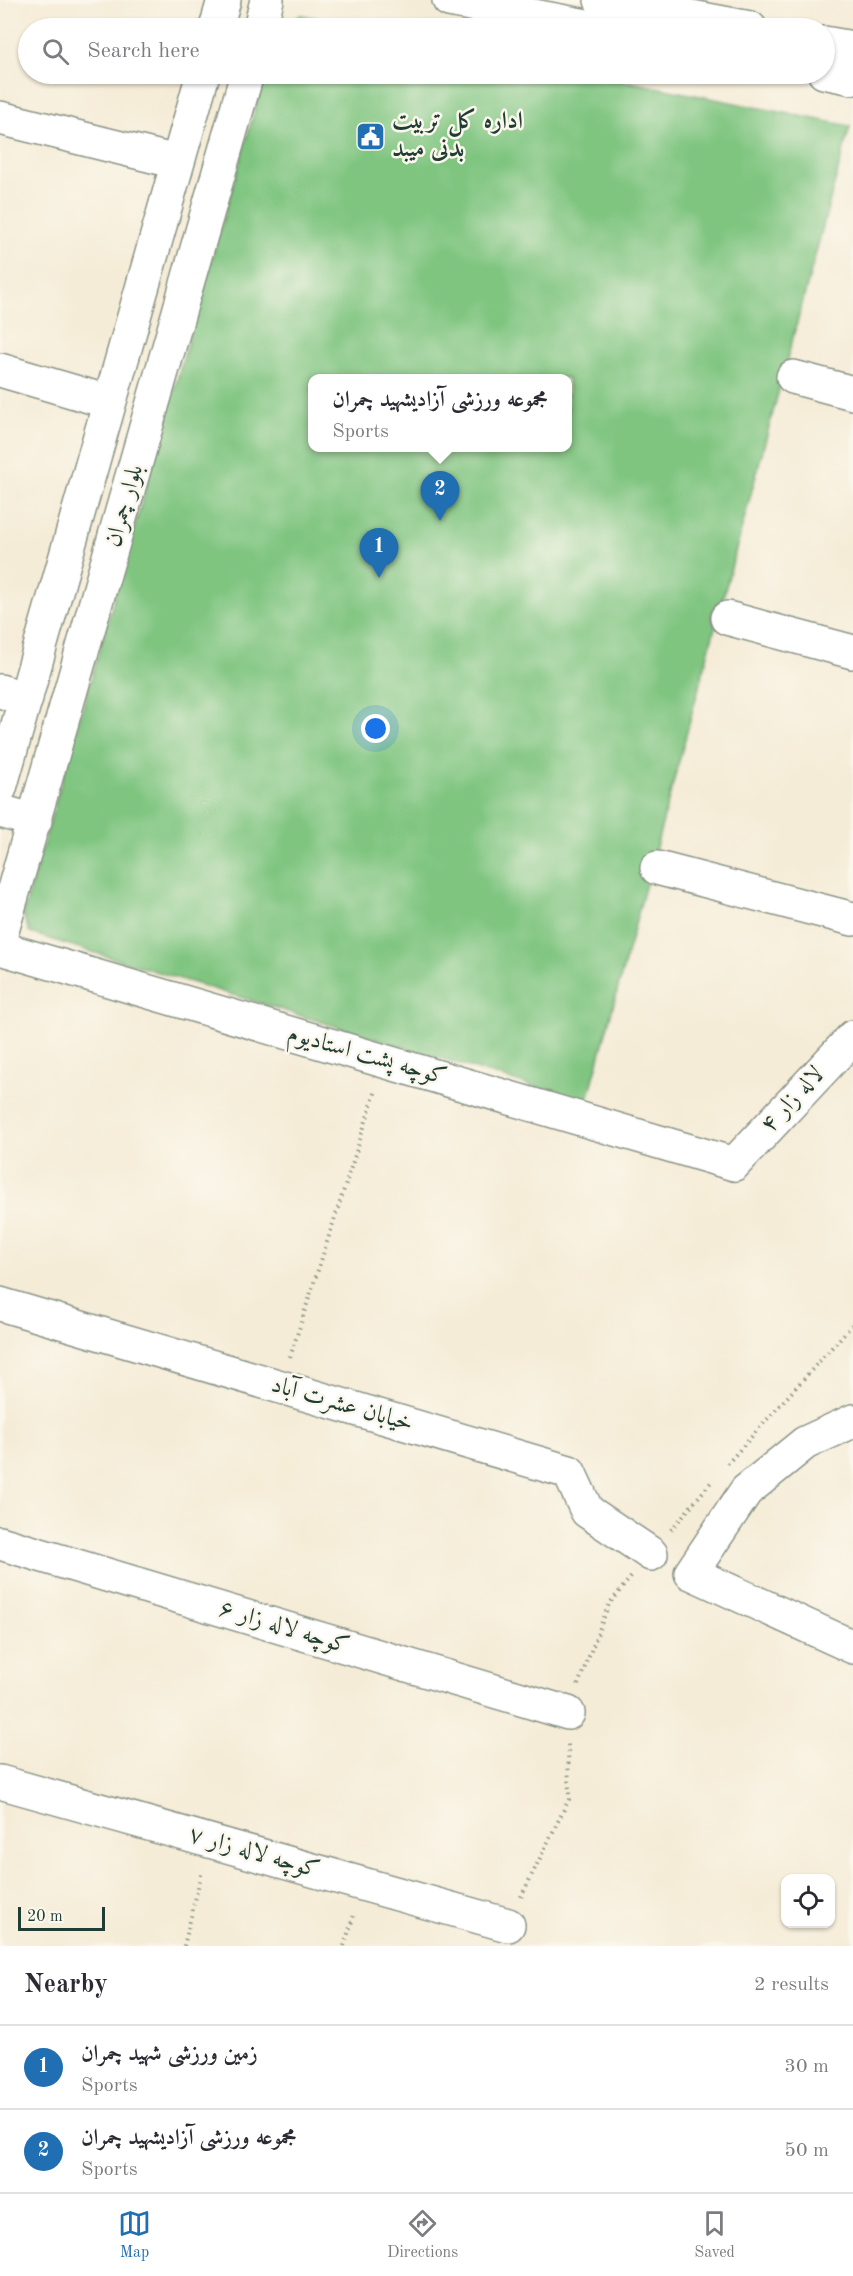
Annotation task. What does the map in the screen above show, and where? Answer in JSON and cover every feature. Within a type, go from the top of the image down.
[{"type":"street","points":[[219,18],[224,0]]},
{"type":"street","points":[[262,18],[267,0]]},
{"type":"street","points":[[449,0],[544,18]]},
{"type":"street","points":[[602,0],[697,18]]},
{"type":"street","points":[[835,45],[853,48]]},
{"type":"street","points":[[835,74],[853,78]]},
{"type":"street","name":"بلوار چمران","points":[[0,788],[13,695],[109,402],[200,84]]},
{"type":"street","name":"بلوار چمران","points":[[0,938],[245,84]]},
{"type":"street","points":[[0,118],[220,171]]},
{"type":"street","points":[[0,370],[109,402]]},
{"type":"street","points":[[793,377],[853,393]]},
{"type":"street","points":[[727,618],[853,652]]},
{"type":"street","points":[[0,811],[35,821]]},
{"type":"street","points":[[657,868],[853,919]]},
{"type":"street","name":"کوچه پشت استادیوم","points":[[0,948],[734,1164]]},
{"type":"street","name":"لاله زار ۴","points":[[734,1164],[853,1037]]},
{"type":"street","name":"خیابان عشرت آباد","points":[[0,1304],[569,1472],[587,1512],[651,1554]]},
{"type":"street","points":[[848,1427],[805,1443],[746,1491],[691,1573],[853,1647]]},
{"type":"street","name":"کوچه لاله زار ۶","points":[[0,1543],[568,1713]]},
{"type":"street","name":"کوچه لاله زار ۷","points":[[0,1782],[508,1925]]},
{"type":"path","points":[[281,1386],[386,1061]]},
{"type":"path","points":[[508,1925],[568,1799],[568,1713],[609,1604],[734,1455],[853,1324]]},
{"type":"path","points":[[184,1946],[210,1840]]},
{"type":"green space","points":[[301,15],[316,18],[296,18]]},
{"type":"green space","points":[[262,84],[640,84],[850,126],[587,1103],[30,933],[23,915]]},
{"type":"place","name":"اداره کل تربیت بدنی میبد","points":[[371,136]]},
{"type":"place","name":"مجموعه ورزشی آزادیشهید چمران","points":[[440,521]]},
{"type":"place","name":"زمین ورزشی شهید چمران","points":[[379,578]]}]
